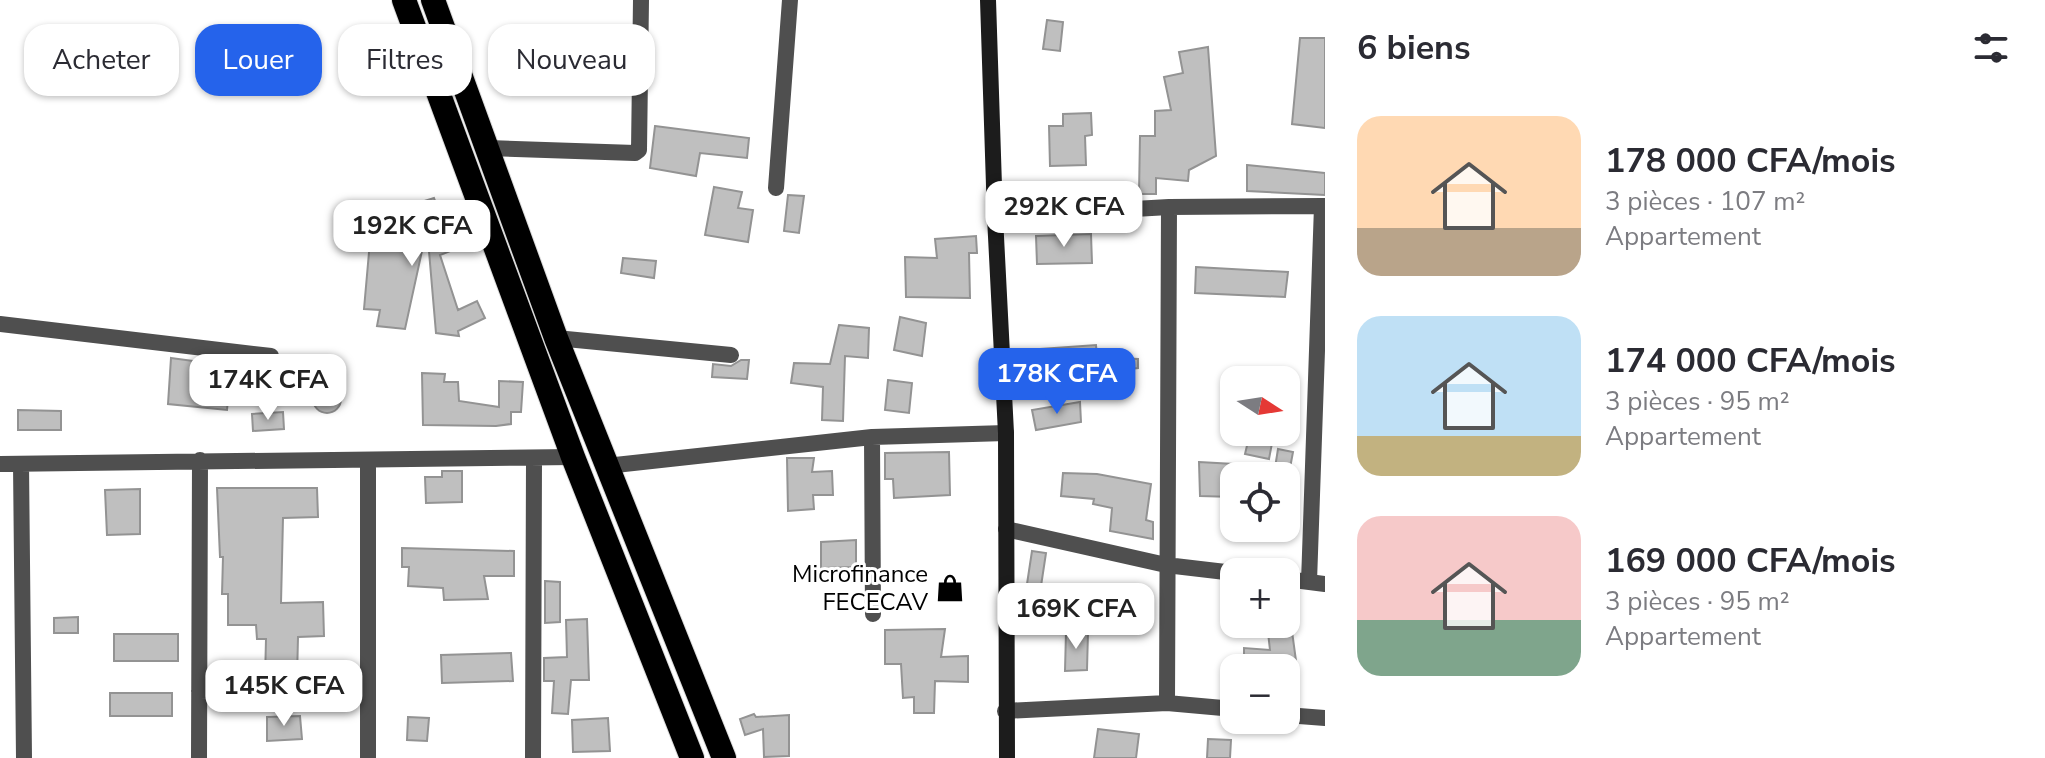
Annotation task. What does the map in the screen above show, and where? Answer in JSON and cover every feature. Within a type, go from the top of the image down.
[{"type":"highway","points":[[433,0],[556,338],[724,758]]},
{"type":"highway","points":[[408,3],[573,457],[692,758]]},
{"type":"street","points":[[488,148],[635,153],[639,150],[641,0]]},
{"type":"street","points":[[776,188],[790,0]]},
{"type":"street","points":[[988,0],[1006,433],[1007,758]]},
{"type":"street","points":[[995,217],[1169,207],[1324,206],[1317,583]]},
{"type":"street","points":[[1167,703],[1169,207]]},
{"type":"street","points":[[0,324],[271,356]]},
{"type":"street","points":[[556,338],[731,355]]},
{"type":"street","points":[[606,466],[872,437],[1006,433]]},
{"type":"street","points":[[872,437],[873,614]]},
{"type":"street","points":[[0,464],[573,457]]},
{"type":"street","points":[[533,758],[534,459]]},
{"type":"street","points":[[199,758],[200,460]]},
{"type":"street","points":[[368,461],[368,758]]},
{"type":"street","points":[[21,464],[24,758]]},
{"type":"street","points":[[1006,529],[1166,565],[1220,571]]},
{"type":"street","points":[[199,691],[368,689]]},
{"type":"street","points":[[1005,711],[1167,703],[1220,708]]},
{"type":"street","points":[[1300,716],[1325,718]]},
{"type":"building","points":[[1047,20],[1063,22],[1060,51],[1043,49]]},
{"type":"building","points":[[1300,38],[1325,38],[1325,128],[1292,124]]},
{"type":"building","points":[[1208,47],[1216,156],[1189,170],[1188,181],[1156,178],[1156,194],[1139,194],[1140,136],[1155,136],[1155,111],[1171,110],[1164,77],[1183,73],[1179,52]]},
{"type":"building","points":[[1091,113],[1092,135],[1085,136],[1086,165],[1050,166],[1049,126],[1063,126],[1063,114]]},
{"type":"building","points":[[655,126],[749,138],[747,158],[700,153],[696,176],[650,168]]},
{"type":"building","points":[[1247,165],[1325,173],[1325,195],[1247,191]]},
{"type":"building","points":[[714,187],[742,192],[738,208],[753,210],[748,242],[705,235]]},
{"type":"building","points":[[788,195],[804,196],[799,233],[784,231]]},
{"type":"building","points":[[434,198],[453,250],[440,255],[458,310],[477,301],[485,318],[458,331],[459,336],[436,333],[427,228],[405,329],[377,326],[380,310],[364,309],[373,207],[390,208],[389,212]]},
{"type":"building","points":[[1091,234],[1092,263],[1037,264],[1036,236]]},
{"type":"building","points":[[976,236],[977,253],[969,253],[970,298],[906,297],[905,257],[937,258],[935,239]]},
{"type":"building","points":[[623,258],[656,261],[654,278],[621,273]]},
{"type":"building","points":[[1196,267],[1288,272],[1285,297],[1195,293]]},
{"type":"building","points":[[900,317],[926,323],[922,356],[894,350]]},
{"type":"building","points":[[839,325],[869,328],[868,358],[845,356],[843,421],[822,420],[823,387],[791,383],[794,363],[830,364]]},
{"type":"building","points":[[1096,345],[1097,357],[1138,359],[1138,368],[1044,378],[1041,349]]},
{"type":"building","points":[[171,358],[231,366],[227,410],[168,404]]},
{"type":"building","points":[[741,360],[749,360],[747,379],[712,377],[713,364],[731,366]]},
{"type":"building","points":[[422,373],[445,374],[444,382],[458,382],[459,401],[499,407],[499,381],[523,382],[521,412],[511,412],[511,424],[496,426],[423,425]]},
{"type":"building","points":[[888,380],[912,383],[909,413],[885,410]]},
{"type":"building","points":[[327,385],[337,389],[341,399],[337,409],[327,413],[317,409],[313,399],[317,389]]},
{"type":"building","points":[[1080,402],[1081,422],[1036,430],[1032,410]]},
{"type":"building","points":[[18,410],[61,411],[61,430],[18,430]]},
{"type":"building","points":[[283,412],[284,429],[253,431],[252,414]]},
{"type":"building","points":[[1247,446],[1271,446],[1269,459],[1245,454]]},
{"type":"building","points":[[1278,449],[1293,452],[1291,462],[1276,462]]},
{"type":"building","points":[[949,452],[950,495],[894,498],[893,479],[885,479],[885,453]]},
{"type":"building","points":[[787,458],[814,458],[812,472],[832,471],[833,495],[813,495],[814,509],[788,511]]},
{"type":"building","points":[[1199,462],[1220,463],[1220,497],[1200,496]]},
{"type":"building","points":[[442,471],[462,471],[462,502],[426,503],[425,477],[442,477]]},
{"type":"building","points":[[1063,473],[1097,474],[1151,484],[1146,520],[1153,522],[1153,539],[1110,531],[1112,508],[1093,504],[1094,499],[1061,496]]},
{"type":"building","points":[[217,488],[317,488],[318,517],[283,518],[281,603],[323,602],[324,636],[298,637],[297,679],[265,679],[266,639],[257,639],[256,625],[228,625],[228,594],[222,594],[223,557],[220,557]]},
{"type":"building","points":[[140,489],[140,534],[107,535],[105,490]]},
{"type":"building","points":[[856,540],[856,567],[821,568],[821,542]]},
{"type":"building","points":[[402,548],[514,551],[514,576],[484,576],[488,599],[444,600],[443,588],[408,586],[409,567],[402,567]]},
{"type":"building","points":[[1032,551],[1046,553],[1041,586],[1027,584]]},
{"type":"building","points":[[545,581],[560,582],[560,622],[545,623]]},
{"type":"building","points":[[1096,593],[1125,597],[1122,622],[1093,618]]},
{"type":"building","points":[[78,617],[78,633],[54,633],[54,618]]},
{"type":"building","points":[[587,619],[589,680],[571,680],[568,714],[552,713],[554,681],[544,681],[544,658],[567,657],[566,620]]},
{"type":"building","points":[[945,629],[941,657],[968,656],[968,682],[935,681],[934,713],[914,713],[914,697],[903,698],[901,664],[885,664],[885,630]]},
{"type":"building","points":[[1066,632],[1088,632],[1087,670],[1065,671]]},
{"type":"building","points":[[114,634],[178,634],[178,661],[114,661]]},
{"type":"building","points":[[1269,638],[1293,638],[1295,654],[1244,654],[1244,648],[1270,650]]},
{"type":"building","points":[[511,653],[513,681],[442,683],[441,655]]},
{"type":"building","points":[[110,693],[172,693],[172,716],[110,716]]},
{"type":"building","points":[[754,714],[756,717],[789,715],[789,756],[764,757],[763,729],[745,735],[740,719]]},
{"type":"building","points":[[300,716],[302,739],[267,741],[267,717]]},
{"type":"building","points":[[408,717],[429,718],[427,741],[407,740]]},
{"type":"building","points":[[608,718],[610,751],[573,752],[572,720]]},
{"type":"building","points":[[1098,729],[1139,734],[1136,758],[1094,758]]},
{"type":"building","points":[[1208,739],[1231,740],[1230,758],[1207,758]]},
{"type":"place","name":"Microfinance FECECAV","points":[[950,588]]}]
